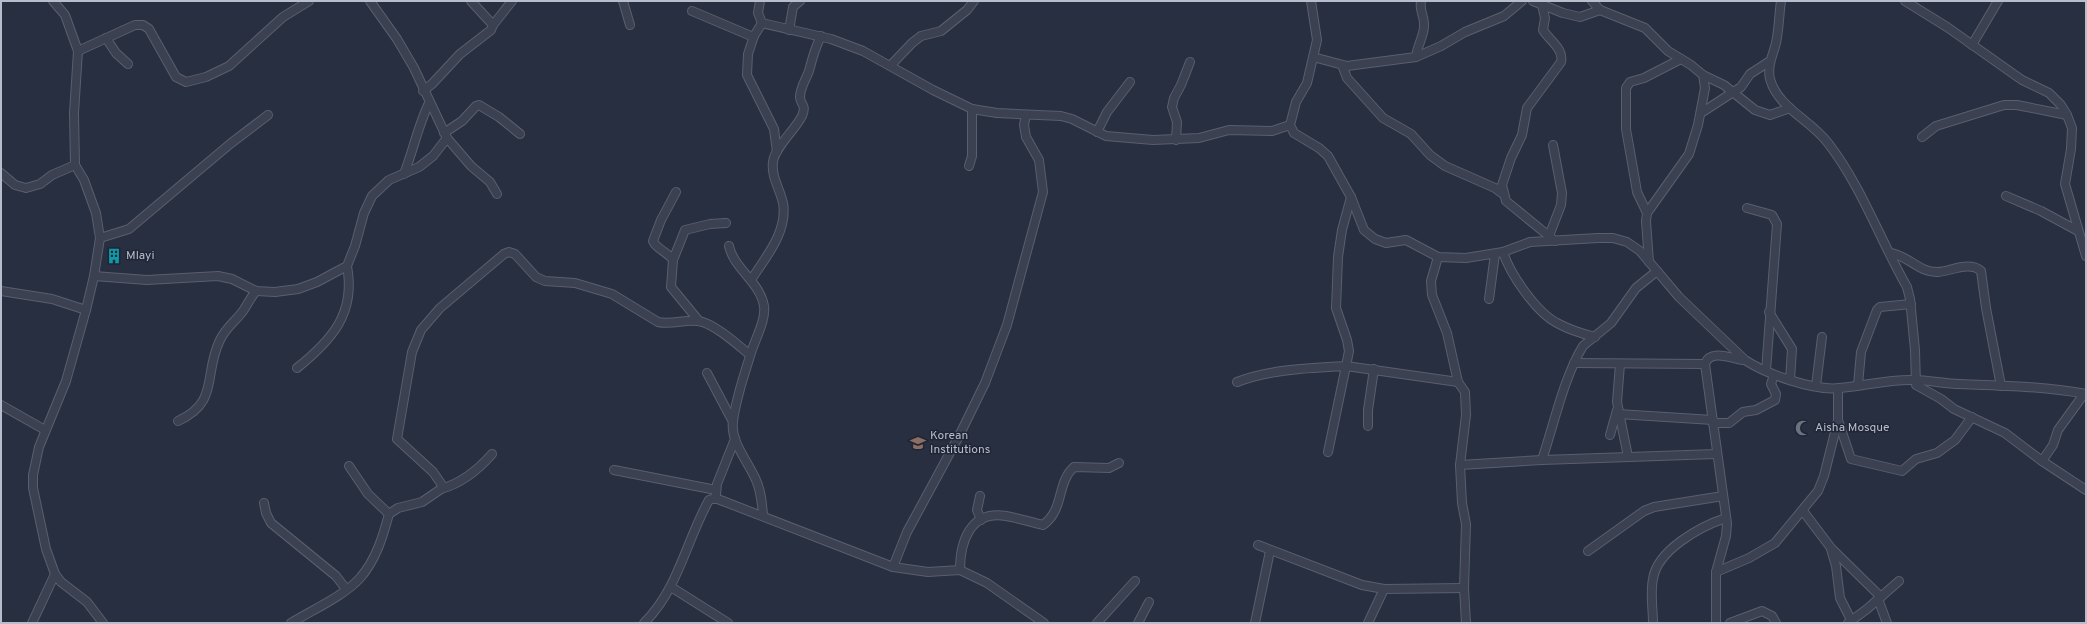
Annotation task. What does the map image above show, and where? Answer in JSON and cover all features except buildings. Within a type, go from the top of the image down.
[{"type":"street","points":[[53,1],[65,15],[78,51],[74,112],[76,165],[84,180],[96,214],[100,238],[94,276],[86,310],[66,382],[45,430],[35,460],[32,475],[33,488],[46,549],[55,574],[61,582],[87,602],[103,623]]},
{"type":"street","points":[[78,51],[135,25],[146,26],[176,77],[186,82],[206,77],[229,66],[283,17],[309,1]]},
{"type":"street","points":[[370,1],[400,44],[414,68],[445,136],[471,166],[490,182],[497,194]]},
{"type":"street","points":[[471,1],[493,25]]},
{"type":"street","points":[[423,90],[432,84],[460,54],[486,35],[512,1]]},
{"type":"street","points":[[623,1],[630,25]]},
{"type":"street","points":[[760,1],[758,13],[762,23]]},
{"type":"street","points":[[789,30],[793,7],[800,1]]},
{"type":"street","points":[[891,65],[912,43],[921,36],[941,31],[967,10],[974,1]]},
{"type":"street","points":[[1311,1],[1317,40],[1307,83],[1296,102],[1290,126],[1294,133],[1314,144],[1328,156],[1351,197],[1364,230],[1375,239],[1386,243],[1406,240],[1438,257],[1466,258],[1495,254],[1530,242],[1552,239],[1613,238],[1627,242],[1640,251],[1679,297],[1744,360]]},
{"type":"street","points":[[1313,56],[1342,65],[1416,57],[1441,46],[1465,32],[1504,16],[1522,1]]},
{"type":"street","points":[[1533,1],[1580,17],[1600,10]]},
{"type":"street","points":[[1592,1],[1600,10],[1644,28],[1668,51],[1703,75],[1734,92],[1748,105],[1764,114],[1775,114],[1790,108]]},
{"type":"street","points":[[1781,1],[1777,36],[1770,61],[1769,71],[1772,85],[1778,95],[1790,108],[1807,121],[1831,146],[1856,185],[1907,287],[1911,304],[1915,350],[1915,380],[1918,387],[1941,399],[1954,409],[2005,433],[2042,461],[2086,490]]},
{"type":"street","points":[[1905,1],[1947,27],[2022,80],[2049,93],[2055,98],[2068,115],[2072,128],[2072,137],[2065,184],[2085,250]]},
{"type":"street","points":[[1972,45],[1998,1]]},
{"type":"street","points":[[1416,57],[1417,46],[1424,29],[1420,7],[1421,2]]},
{"type":"street","points":[[1503,194],[1503,180],[1522,135],[1527,108],[1561,62],[1562,57],[1559,49],[1543,30],[1544,18],[1542,5]]},
{"type":"street","points":[[692,11],[754,36]]},
{"type":"street","points":[[762,23],[821,36],[863,51],[891,65],[933,90],[972,109],[997,113],[1044,115],[1072,119],[1106,136],[1176,140],[1209,136],[1229,130],[1272,131],[1290,126]]},
{"type":"street","points":[[762,23],[754,36],[748,54],[747,75],[774,129],[777,152]]},
{"type":"street","points":[[751,280],[774,244],[780,231],[783,203],[775,181],[773,162],[777,152],[803,114],[804,106],[800,96],[811,58],[821,36]]},
{"type":"street","points":[[106,38],[116,52],[128,64]]},
{"type":"street","points":[[1648,213],[1637,192],[1634,180],[1626,128],[1626,88],[1630,82],[1644,78],[1681,59]]},
{"type":"street","points":[[1701,113],[1734,92],[1744,84],[1750,74],[1770,61]]},
{"type":"street","points":[[1176,140],[1177,122],[1172,107],[1174,98],[1190,62]]},
{"type":"street","points":[[1342,65],[1350,84],[1382,118],[1410,134],[1430,155],[1445,166],[1495,188],[1503,194],[1511,205],[1552,239]]},
{"type":"street","points":[[1649,262],[1646,221],[1648,213],[1685,162],[1695,136],[1701,113],[1705,88],[1703,75]]},
{"type":"street","points":[[1097,132],[1107,112],[1130,82]]},
{"type":"street","points":[[404,174],[421,122],[430,104]]},
{"type":"street","points":[[297,368],[320,349],[339,326],[349,294],[350,280],[347,266],[355,246],[364,213],[372,196],[389,180],[419,167],[432,156],[445,136],[479,105],[499,117],[520,134]]},
{"type":"street","points":[[1922,137],[1936,126],[2004,105],[2017,105],[2068,115]]},
{"type":"street","points":[[969,166],[972,156],[972,109]]},
{"type":"street","points":[[100,238],[129,229],[230,144],[268,115]]},
{"type":"street","points":[[893,567],[898,551],[907,532],[959,436],[985,382],[1007,325],[1043,192],[1039,160],[1026,136],[1024,125],[1026,115]]},
{"type":"street","points":[[1552,239],[1561,205],[1562,193],[1553,145]]},
{"type":"street","points":[[1,173],[15,185],[26,188],[40,184],[52,175],[76,165]]},
{"type":"street","points":[[672,260],[665,252],[655,246],[653,241],[660,220],[676,192]]},
{"type":"street","points":[[2006,196],[2040,211],[2078,231]]},
{"type":"street","points":[[1328,452],[1349,351],[1347,340],[1336,308],[1338,257],[1342,230],[1351,197]]},
{"type":"street","points":[[1747,208],[1772,215],[1777,224],[1766,371]]},
{"type":"street","points":[[726,223],[710,224],[685,230],[672,260],[671,287],[699,321],[720,332],[750,355]]},
{"type":"street","points":[[729,246],[738,263],[760,294],[764,306],[764,315],[750,355],[733,422],[735,439],[757,480],[761,494],[763,515]]},
{"type":"street","points":[[441,489],[442,485],[432,472],[397,439],[412,352],[416,338],[428,320],[498,258],[512,252],[536,277],[545,281],[575,283],[612,294],[658,322],[666,324],[699,321]]},
{"type":"street","points":[[1504,252],[1506,261],[1523,288],[1548,316],[1560,325],[1595,337]]},
{"type":"street","points":[[1890,253],[1900,255],[1927,270],[1938,272],[1970,266],[1977,267],[1981,270],[1986,308],[2001,386]]},
{"type":"street","points":[[1489,299],[1495,254]]},
{"type":"street","points":[[1438,257],[1431,281],[1432,295],[1447,333],[1458,382],[1465,392],[1466,415],[1460,465],[1462,503],[1466,524],[1464,588],[1466,623]]},
{"type":"street","points":[[94,276],[147,280],[226,277],[256,291],[275,292],[298,289],[347,266]]},
{"type":"street","points":[[1542,460],[1574,364],[1583,346],[1611,323],[1636,288],[1657,271]]},
{"type":"street","points":[[1,291],[52,299],[86,310]]},
{"type":"street","points":[[178,421],[194,413],[205,398],[214,355],[219,342],[227,326],[243,310],[256,291]]},
{"type":"street","points":[[1858,385],[1861,352],[1877,310],[1880,307],[1911,304]]},
{"type":"street","points":[[1770,312],[1792,349],[1790,380]]},
{"type":"street","points":[[1816,386],[1822,337]]},
{"type":"street","points":[[1716,623],[1716,572],[1726,536],[1726,518],[1704,364],[1707,358],[1713,355],[1744,360],[1766,371],[1790,380],[1838,389],[1858,385],[1915,380],[2051,388],[2085,394],[2058,430],[2051,449],[2042,461]]},
{"type":"street","points":[[1574,364],[1704,364]]},
{"type":"street","points":[[1620,364],[1617,402],[1628,457]]},
{"type":"street","points":[[1238,382],[1251,377],[1278,372],[1346,366],[1458,382]]},
{"type":"street","points":[[1368,426],[1368,410],[1374,369]]},
{"type":"street","points":[[707,373],[733,422]]},
{"type":"street","points":[[1618,412],[1729,423],[1743,412],[1756,410],[1775,400],[1776,394],[1771,384],[1774,374]]},
{"type":"street","points":[[1716,572],[1749,558],[1775,543],[1803,511],[1822,484],[1838,420],[1838,389]]},
{"type":"street","points":[[1,405],[45,430]]},
{"type":"street","points":[[1610,435],[1618,412]]},
{"type":"street","points":[[1838,420],[1851,459],[1902,471],[1916,459],[1937,453],[1955,440],[1972,417]]},
{"type":"street","points":[[644,623],[664,601],[671,587],[700,517],[709,500],[716,494],[735,439]]},
{"type":"street","points":[[291,623],[346,589],[359,579],[372,560],[390,514],[398,508],[422,502],[441,489],[456,484],[474,472],[492,454]]},
{"type":"street","points":[[1460,465],[1542,460],[1716,454]]},
{"type":"street","points":[[960,570],[960,552],[964,539],[968,530],[980,520],[985,517],[1006,515],[1043,525],[1054,514],[1066,473],[1074,467],[1109,468],[1119,463]]},
{"type":"street","points":[[349,466],[368,494],[390,514]]},
{"type":"street","points":[[614,470],[716,494],[800,532],[893,567],[928,572],[960,570],[988,583],[1044,623]]},
{"type":"street","points":[[980,496],[977,510],[980,520]]},
{"type":"street","points":[[1588,551],[1644,511],[1654,507],[1723,496]]},
{"type":"street","points":[[264,504],[266,513],[271,523],[336,576],[346,589]]},
{"type":"street","points":[[1803,511],[1831,548],[1880,598],[1887,623]]},
{"type":"street","points":[[1653,623],[1652,579],[1657,568],[1673,548],[1693,533],[1711,523],[1726,518]]},
{"type":"street","points":[[1258,545],[1270,551],[1362,585],[1384,590],[1464,588]]},
{"type":"street","points":[[1831,548],[1836,566],[1840,598],[1849,622],[1899,581]]},
{"type":"street","points":[[1256,623],[1270,551]]},
{"type":"street","points":[[32,623],[55,574]]},
{"type":"street","points":[[1097,623],[1135,581]]},
{"type":"street","points":[[671,587],[728,623]]},
{"type":"street","points":[[1368,623],[1384,590]]},
{"type":"street","points":[[1138,623],[1149,602]]},
{"type":"street","points":[[1730,623],[1762,611],[1772,616],[1776,623]]},
{"type":"place","name":"Mlayi","points":[[114,256]]},
{"type":"place","name":"Aisha Mosque","points":[[1803,428]]},
{"type":"place","name":"Korean Institutions","points":[[918,443]]}]
